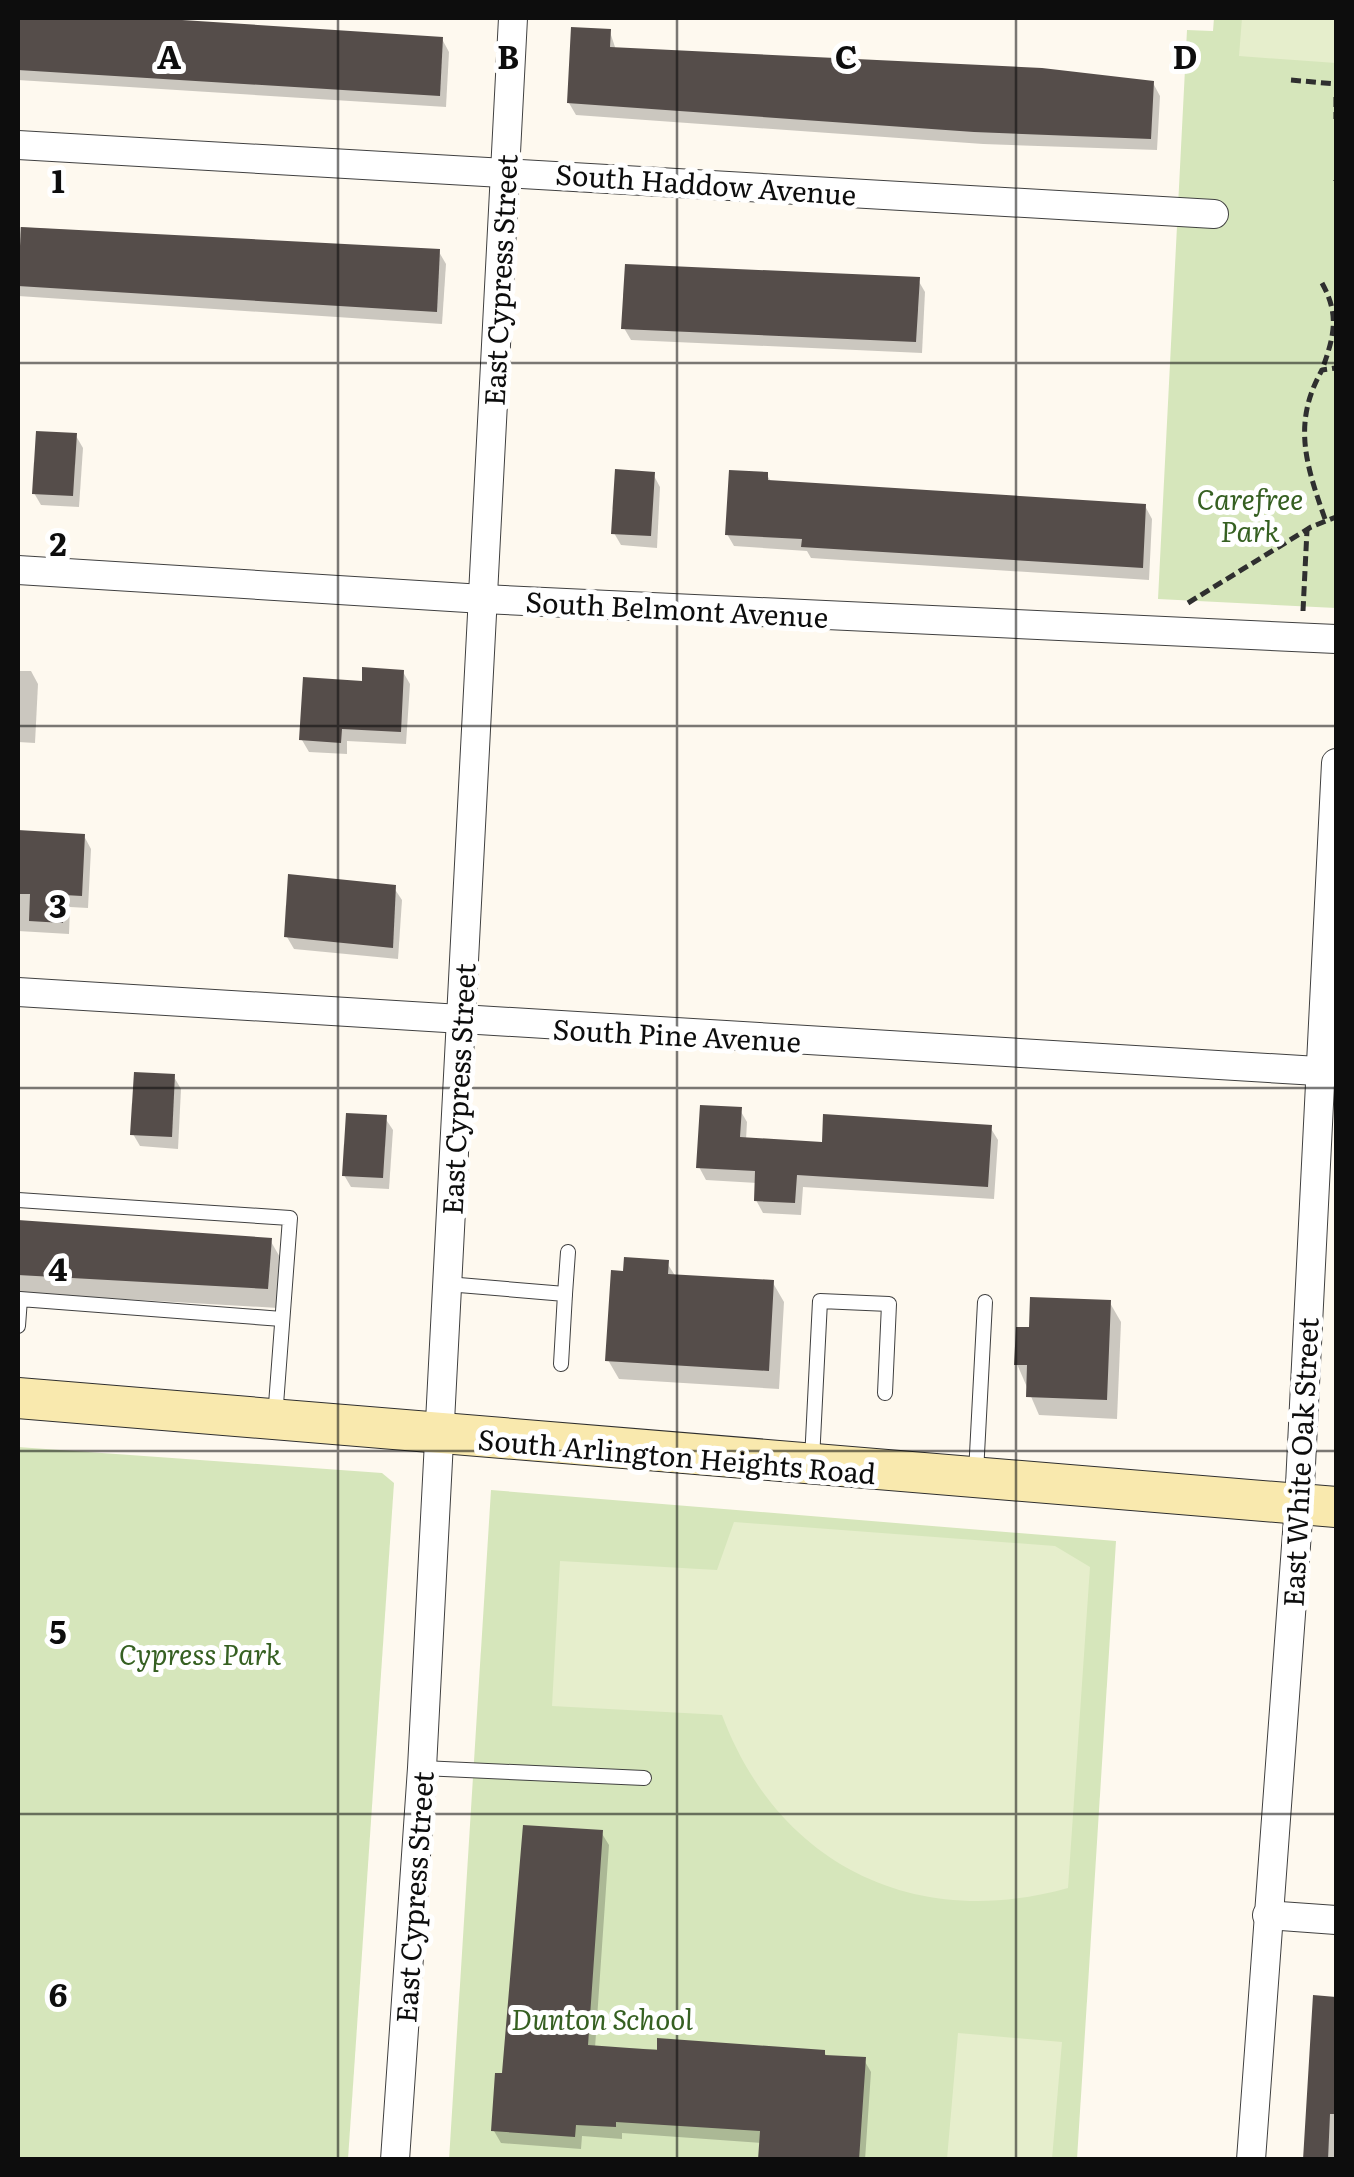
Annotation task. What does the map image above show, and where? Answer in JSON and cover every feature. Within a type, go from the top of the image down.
[{"type":"main road","name":"South Arlington Heights Road","points":[[18,1398],[439,1436],[1318,1506]]},
{"type":"street","name":"East Cypress Street","points":[[396,2160],[422,1768],[513,18]]},
{"type":"street","name":"South Haddow Avenue","points":[[18,145],[505,170],[1214,214]]},
{"type":"street","name":"South Belmont Avenue","points":[[18,570],[483,599],[1336,639]]},
{"type":"street","name":"East White Oak Street","points":[[1250,2160],[1266,1915],[1318,1506],[1336,763]]},
{"type":"street","name":"South Pine Avenue","points":[[18,992],[1327,1072]]},
{"type":"street","points":[[1266,1915],[1336,1920]]},
{"type":"lane","points":[[18,1200],[290,1218],[275,1421]]},
{"type":"lane","points":[[560,1364],[568,1252]]},
{"type":"lane","points":[[447,1284],[564,1294]]},
{"type":"lane","points":[[18,1326],[20,1299],[282,1318]]},
{"type":"lane","points":[[812,1465],[820,1301],[890,1304],[885,1394]]},
{"type":"lane","points":[[976,1478],[985,1302]]},
{"type":"lane","points":[[422,1768],[644,1778]]},
{"type":"path","points":[[1292,80],[1336,84]]},
{"type":"path","points":[[1336,96],[1336,119]]},
{"type":"path","points":[[1322,284],[1332,302],[1336,322],[1303,416],[1302,442],[1326,520]]},
{"type":"path","points":[[1322,370],[1336,368]]},
{"type":"path","points":[[1180,608],[1307,530],[1336,517]]},
{"type":"path","points":[[1303,614],[1307,530]]},
{"type":"green space","name":"Carefree Park","points":[[1214,18],[1336,18],[1336,608],[1158,599],[1187,30],[1213,31]]},
{"type":"green space","points":[[1242,18],[1336,18],[1336,63],[1239,56]]},
{"type":"green space","name":"Cypress Park","points":[[18,1447],[382,1473],[394,1483],[348,2159],[18,2159]]},
{"type":"green space","name":"Dunton School","points":[[491,1490],[1116,1541],[1077,2159],[449,2160]]},
{"type":"green space","points":[[734,1522],[1055,1546],[1090,1567],[1068,1888],[1012,1899],[957,1900],[906,1892],[859,1874],[816,1847],[778,1811],[747,1767],[722,1715],[552,1706],[560,1561],[717,1570]]},
{"type":"green space","points":[[958,2033],[1062,2042],[1052,2159],[947,2159]]},
{"type":"building","points":[[18,18],[151,18],[443,37],[440,96],[18,70]]},
{"type":"building","points":[[571,27],[611,29],[610,47],[1042,68],[1154,81],[1151,139],[974,132],[567,103]]},
{"type":"building","points":[[21,227],[440,249],[437,312],[18,286]]},
{"type":"building","points":[[625,264],[920,277],[916,342],[621,329]]},
{"type":"building","points":[[36,431],[77,433],[73,496],[32,494]]},
{"type":"building","points":[[615,469],[655,472],[651,536],[611,534]]},
{"type":"building","points":[[729,470],[768,472],[768,480],[1146,504],[1143,568],[801,547],[802,539],[725,535]]},
{"type":"building","points":[[362,667],[404,670],[401,732],[342,729],[341,743],[299,740],[303,677],[362,681]]},
{"type":"building","points":[[18,830],[85,834],[82,896],[64,895],[63,923],[29,921],[30,894],[18,894]]},
{"type":"building","points":[[288,874],[396,885],[393,948],[284,937]]},
{"type":"building","points":[[134,1072],[175,1074],[172,1137],[130,1135]]},
{"type":"building","points":[[700,1105],[742,1107],[740,1137],[822,1142],[823,1114],[992,1125],[988,1187],[797,1175],[795,1203],[754,1201],[755,1171],[696,1168]]},
{"type":"building","points":[[346,1113],[387,1115],[383,1178],[342,1176]]},
{"type":"building","points":[[18,1220],[272,1238],[268,1289],[18,1275]]},
{"type":"building","points":[[624,1257],[669,1260],[668,1274],[774,1280],[769,1371],[605,1361],[611,1270],[623,1271]]},
{"type":"building","points":[[1030,1297],[1111,1300],[1107,1400],[1026,1397],[1027,1365],[1014,1365],[1016,1327],[1029,1327]]},
{"type":"building","points":[[523,1825],[603,1830],[588,2045],[657,2050],[657,2038],[825,2050],[825,2055],[866,2057],[859,2160],[758,2160],[760,2131],[616,2122],[616,2127],[576,2125],[575,2137],[491,2131],[495,2073],[502,2073]]},
{"type":"building","points":[[1313,1995],[1336,1997],[1336,2114],[1330,2114],[1328,2160],[1303,2160]]}]
